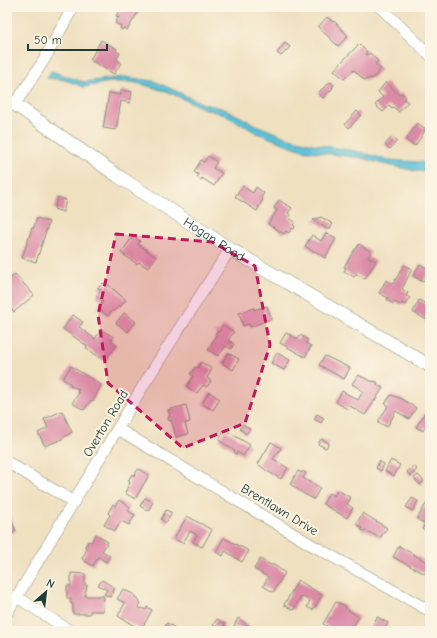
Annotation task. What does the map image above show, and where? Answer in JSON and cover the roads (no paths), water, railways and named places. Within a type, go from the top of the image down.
[{"type":"street","points":[[11,102],[44,60],[74,7]]},
{"type":"street","points":[[380,7],[429,53]]},
{"type":"street","name":"Hogan Road","points":[[11,102],[118,176],[230,250],[430,366]]},
{"type":"street","name":"Overton Road","points":[[7,613],[118,428],[230,250]]},
{"type":"street","name":"Brentlawn Drive","points":[[118,428],[310,544],[430,611]]},
{"type":"street","points":[[7,462],[74,502]]},
{"type":"street","points":[[17,598],[70,631]]},
{"type":"water","points":[[51,71],[85,82],[125,77],[154,81],[204,104],[225,109],[256,125],[285,137],[313,144],[355,151],[389,160],[430,163],[430,171],[416,171],[362,158],[302,150],[257,133],[223,114],[205,109],[168,92],[131,82],[110,82],[84,87],[65,80],[47,78]]}]
